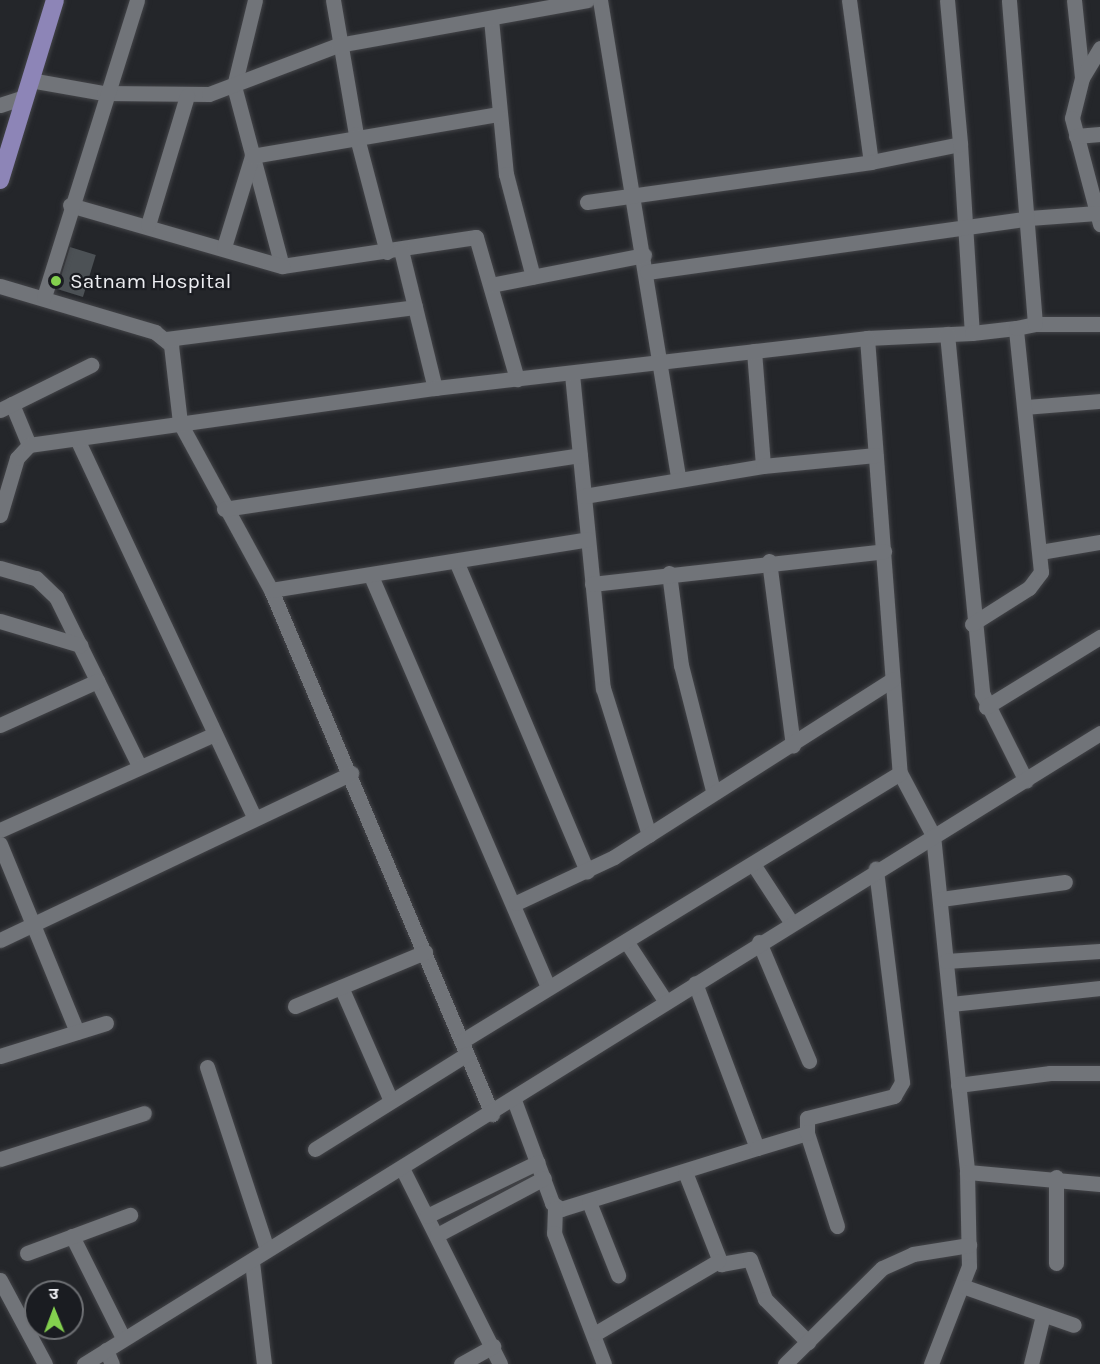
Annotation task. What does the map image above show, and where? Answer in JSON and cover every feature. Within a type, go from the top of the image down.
[{"type":"main road","points":[[0,180],[55,0]]},
{"type":"street","points":[[44,297],[104,93],[137,0]]},
{"type":"street","points":[[255,0],[234,87],[282,266]]},
{"type":"street","points":[[333,0],[338,45],[356,134],[415,307],[435,388]]},
{"type":"street","points":[[0,105],[27,89],[187,96],[234,87],[338,45],[491,19],[528,6],[587,0]]},
{"type":"street","points":[[600,0],[647,272],[679,480]]},
{"type":"street","points":[[849,0],[871,162]]},
{"type":"street","points":[[947,0],[960,144],[963,227],[972,333]]},
{"type":"street","points":[[1009,0],[1029,218],[1035,324]]},
{"type":"street","points":[[1074,0],[1082,78]]},
{"type":"street","points":[[491,19],[497,114],[510,195],[532,277]]},
{"type":"street","points":[[647,272],[1029,218],[1099,218],[1076,136],[1073,106],[1082,78],[1100,48]]},
{"type":"street","points":[[148,225],[187,96]]},
{"type":"street","points":[[252,156],[356,134],[497,114]]},
{"type":"street","points":[[1076,136],[1100,134]]},
{"type":"street","points":[[587,202],[634,198],[871,162],[960,144]]},
{"type":"street","points":[[224,247],[252,156]]},
{"type":"street","points":[[70,205],[148,225],[282,266],[476,237],[517,379]]},
{"type":"street","points":[[491,285],[644,255]]},
{"type":"street","points":[[0,286],[44,297],[166,339],[415,307]]},
{"type":"street","points":[[0,515],[17,458],[29,446],[435,388],[572,374],[867,338],[972,333],[1035,324],[1100,324]]},
{"type":"street","points":[[972,624],[1036,581],[1040,552],[1016,328]]},
{"type":"street","points":[[946,334],[972,624],[986,707],[1026,781]]},
{"type":"street","points":[[867,338],[900,773],[933,835],[967,1172],[969,1245],[965,1287],[932,1364]]},
{"type":"street","points":[[166,339],[180,423],[224,509],[271,590],[351,773],[492,1114]]},
{"type":"street","points":[[754,351],[763,466]]},
{"type":"street","points":[[29,446],[6,407],[91,365]]},
{"type":"street","points":[[572,374],[603,688],[649,835]]},
{"type":"street","points":[[1025,407],[1100,401]]},
{"type":"street","points":[[76,439],[254,817]]},
{"type":"street","points":[[584,496],[763,466],[875,455]]},
{"type":"street","points":[[224,509],[580,456]]},
{"type":"street","points":[[271,590],[370,576],[588,539]]},
{"type":"street","points":[[1040,552],[1100,542]]},
{"type":"street","points":[[592,584],[769,561],[884,551]]},
{"type":"street","points":[[456,561],[587,871]]},
{"type":"street","points":[[769,561],[793,744]]},
{"type":"street","points":[[0,568],[45,584],[80,645],[139,766]]},
{"type":"street","points":[[669,573],[681,665],[713,791]]},
{"type":"street","points":[[370,576],[516,903],[548,987]]},
{"type":"street","points":[[0,621],[80,645]]},
{"type":"street","points":[[986,707],[1100,637]]},
{"type":"street","points":[[516,903],[587,871],[649,835],[713,791],[793,744],[892,680]]},
{"type":"street","points":[[0,725],[97,681]]},
{"type":"street","points":[[84,1364],[109,1357],[123,1338],[252,1262],[267,1249],[492,1114],[759,942],[876,869],[1026,781],[1100,733]]},
{"type":"street","points":[[0,830],[139,766],[216,734]]},
{"type":"street","points":[[0,940],[254,817],[351,773]]},
{"type":"street","points":[[315,1149],[391,1101],[548,987],[900,773]]},
{"type":"street","points":[[0,844],[35,922],[76,1032]]},
{"type":"street","points":[[753,864],[791,922]]},
{"type":"street","points":[[837,1226],[807,1134],[807,1118],[814,1113],[901,1091],[876,869]]},
{"type":"street","points":[[941,899],[1065,882]]},
{"type":"street","points":[[626,941],[666,1002]]},
{"type":"street","points":[[759,942],[809,1061]]},
{"type":"street","points":[[946,961],[1100,951]]},
{"type":"street","points":[[295,1006],[425,952]]},
{"type":"street","points":[[695,983],[757,1148]]},
{"type":"street","points":[[341,987],[391,1101]]},
{"type":"street","points":[[951,1004],[1100,988]]},
{"type":"street","points":[[0,1056],[106,1023]]},
{"type":"street","points":[[207,1067],[267,1249]]},
{"type":"street","points":[[958,1084],[1100,1073]]},
{"type":"street","points":[[514,1100],[555,1208],[554,1233],[596,1333],[604,1364]]},
{"type":"street","points":[[0,1159],[144,1113]]},
{"type":"street","points":[[555,1208],[589,1202],[807,1134]]},
{"type":"street","points":[[427,1216],[538,1162]]},
{"type":"street","points":[[402,1168],[500,1364]]},
{"type":"street","points":[[685,1172],[718,1261]]},
{"type":"street","points":[[967,1172],[1056,1177],[1100,1185]]},
{"type":"street","points":[[1056,1177],[1056,1263]]},
{"type":"street","points":[[437,1235],[544,1178]]},
{"type":"street","points":[[589,1202],[618,1275]]},
{"type":"street","points":[[27,1253],[130,1215]]},
{"type":"street","points":[[72,1236],[123,1338]]},
{"type":"street","points":[[785,1364],[882,1268],[913,1254],[969,1245]]},
{"type":"street","points":[[596,1333],[718,1261],[750,1259],[765,1299],[808,1342]]},
{"type":"street","points":[[252,1262],[264,1364]]},
{"type":"street","points":[[0,1280],[45,1364]]},
{"type":"street","points":[[965,1287],[1074,1325]]},
{"type":"street","points":[[1031,1364],[1044,1315]]},
{"type":"street","points":[[461,1364],[493,1346]]},
{"type":"building","points":[[70,247],[96,255],[83,297],[57,289]]},
{"type":"place","name":"Satnam Hospital","points":[[56,281]]}]
